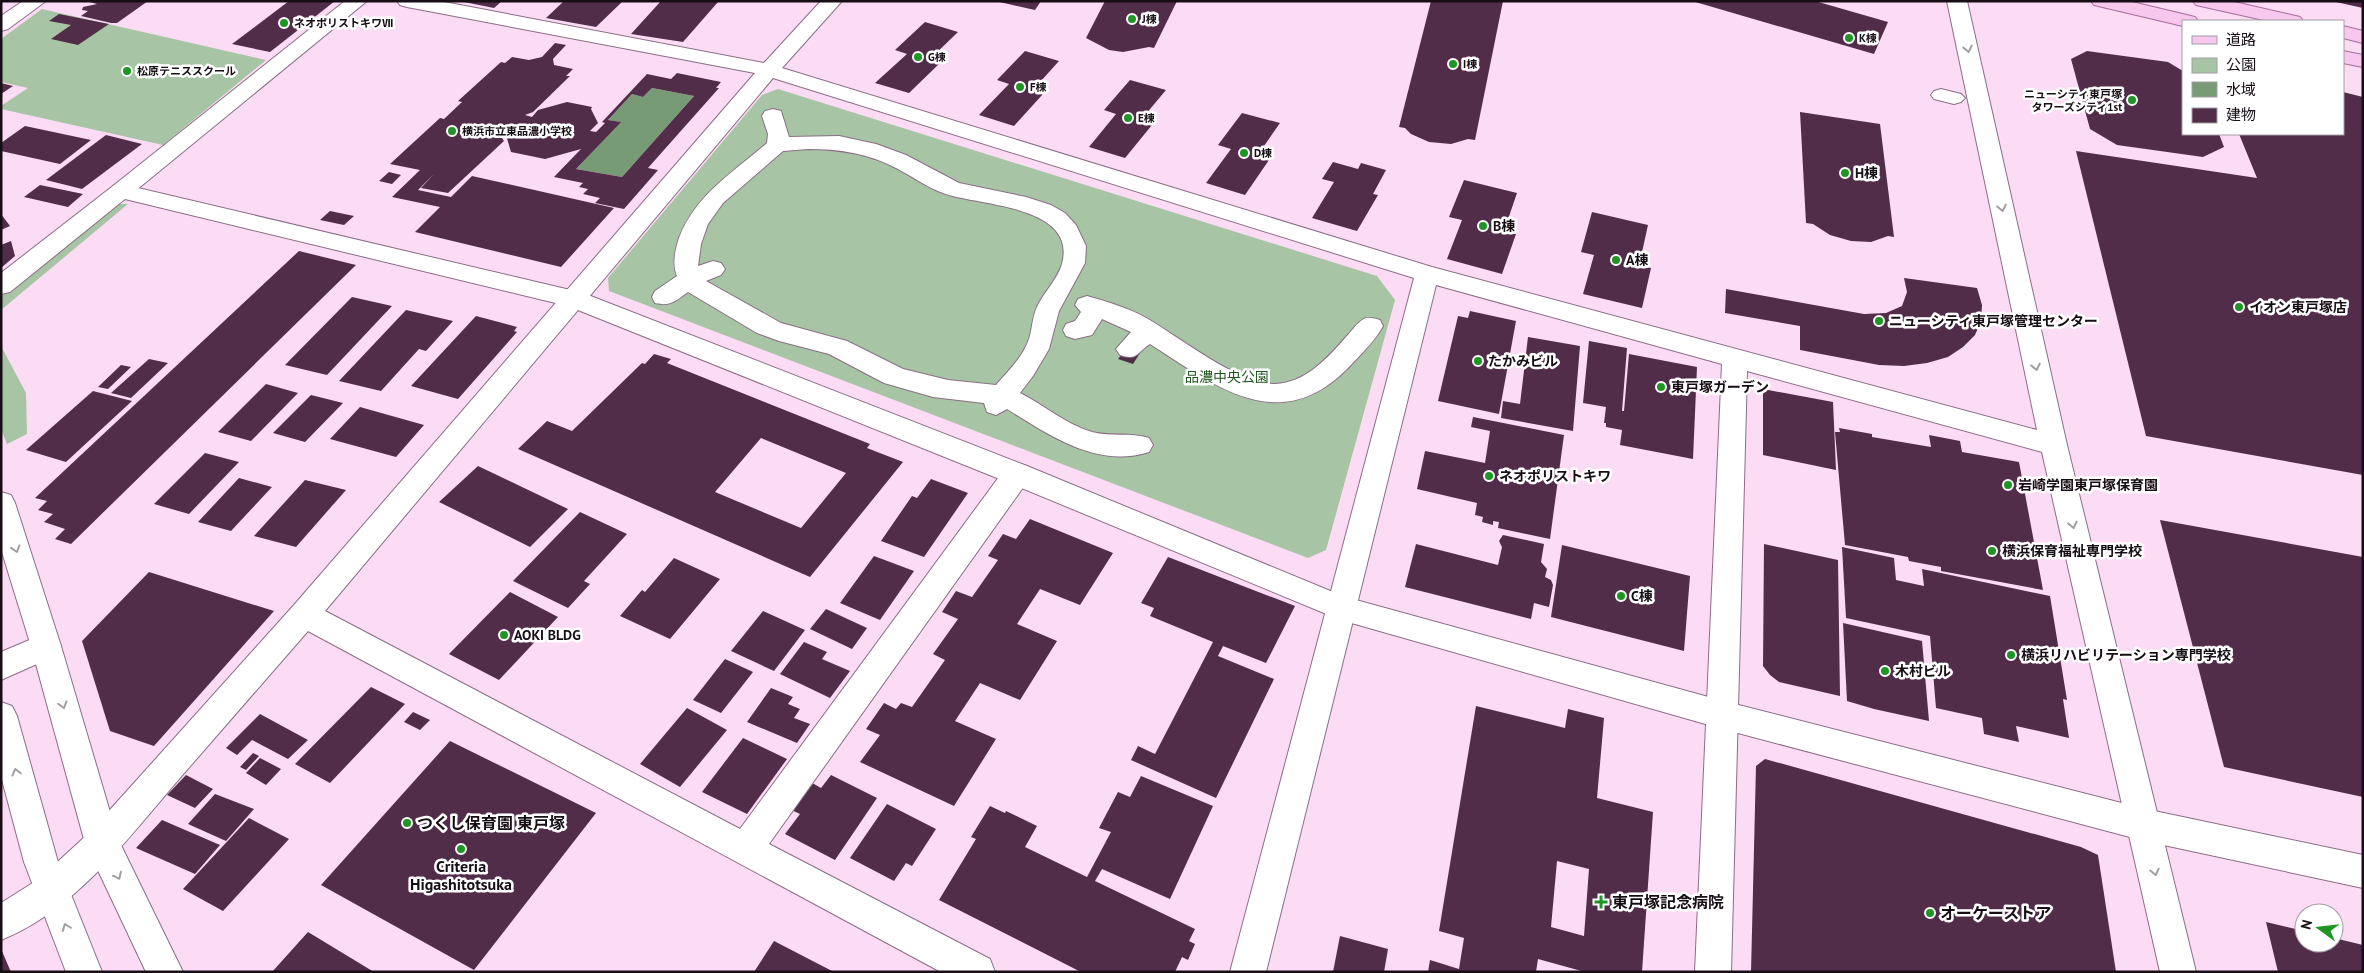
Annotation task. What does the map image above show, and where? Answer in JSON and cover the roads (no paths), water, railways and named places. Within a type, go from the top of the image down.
[{"type":"main road","points":[[2101,1],[2184,20]]},
{"type":"main road","points":[[2204,1],[2289,20]]},
{"type":"main road","points":[[2344,32],[2363,37]]},
{"type":"main road","points":[[2344,57],[2363,61]]},
{"type":"street","points":[[1,4],[5,1]]},
{"type":"street","points":[[1,26],[36,1]]},
{"type":"street","points":[[1,286],[357,1]]},
{"type":"street","points":[[407,1],[769,70],[1427,274],[2054,445]]},
{"type":"street","points":[[1,923],[51,891],[102,843],[304,614],[769,70],[832,1]]},
{"type":"street","points":[[1957,1],[2054,445],[2178,972]]},
{"type":"street","points":[[773,116],[779,134],[777,145]]},
{"type":"street","points":[[1049,341],[1046,312],[1070,273],[1074,260],[1074,247],[1064,226],[1047,212],[1020,203],[957,191],[940,184],[899,160],[856,145],[822,141],[777,145],[720,192],[695,224],[688,247],[686,267],[690,278],[703,290],[734,307],[758,324],[803,339],[844,349],[875,369],[900,379],[999,401],[1013,400],[1071,436],[1086,442],[1120,447],[1140,445]]},
{"type":"street","points":[[121,191],[574,298],[1017,474],[1341,608],[1636,689],[1723,715],[2144,825],[2363,872]]},
{"type":"street","points":[[664,297],[690,278],[713,269]]},
{"type":"street","points":[[1248,972],[1427,274]]},
{"type":"street","points":[[999,401],[1049,341],[1083,328],[1091,306],[1122,316],[1142,345],[1172,346],[1245,389],[1265,393],[1286,392],[1314,381],[1340,359],[1371,326]]},
{"type":"street","points":[[1713,972],[1735,358]]},
{"type":"street","points":[[745,850],[1017,474]]},
{"type":"street","points":[[1,503],[46,646],[102,843],[165,972]]},
{"type":"street","points":[[304,614],[745,850],[978,972]]},
{"type":"street","points":[[1,667],[46,646]]},
{"type":"street","points":[[1,716],[41,862],[84,972]]},
{"type":"water","points":[[652,88],[694,96],[622,177],[576,169],[620,122],[608,120],[632,94],[643,97]]},
{"type":"place","name":"J棟","points":[[1132,19]]},
{"type":"place","name":"ネオポリストキワⅦ","points":[[284,23]]},
{"type":"place","name":"K棟","points":[[1849,38]]},
{"type":"place","name":"G棟","points":[[918,57]]},
{"type":"place","name":"I棟","points":[[1453,64]]},
{"type":"place","name":"松原テニススクール","points":[[127,71]]},
{"type":"place","name":"F棟","points":[[1020,87]]},
{"type":"place","name":"ニューシティ東戸塚 タワーズシティ1st","points":[[2132,100]]},
{"type":"place","name":"E棟","points":[[1128,118]]},
{"type":"place","name":"横浜市立東品濃小学校","points":[[452,131]]},
{"type":"place","name":"D棟","points":[[1244,153]]},
{"type":"place","name":"H棟","points":[[1845,173]]},
{"type":"place","name":"B棟","points":[[1483,226]]},
{"type":"place","name":"A棟","points":[[1616,260]]},
{"type":"place","name":"イオン東戸塚店","points":[[2239,307]]},
{"type":"place","name":"ニューシティ東戸塚管理センター","points":[[1879,321]]},
{"type":"place","name":"たかみビル","points":[[1478,361]]},
{"type":"place","name":"東戸塚ガーデン","points":[[1661,387]]},
{"type":"place","name":"ネオポリストキワ","points":[[1489,476]]},
{"type":"place","name":"岩崎学園東戸塚保育園","points":[[2008,485]]},
{"type":"place","name":"横浜保育福祉専門学校","points":[[1992,551]]},
{"type":"place","name":"C棟","points":[[1621,596]]},
{"type":"place","name":"AOKI BLDG","points":[[504,635]]},
{"type":"place","name":"横浜リハビリテーション専門学校","points":[[2011,655]]},
{"type":"place","name":"木村ビル","points":[[1885,671]]},
{"type":"place","name":"つくし保育園 東戸塚","points":[[407,823]]},
{"type":"place","name":"Criteria Higashitotsuka","points":[[461,849]]},
{"type":"place","name":"東戸塚記念病院","points":[[1601,902]]},
{"type":"place","name":"オーケーストア","points":[[1930,913]]},
{"type":"park label","name":"品濃中央公園","points":[[1227,377]]}]
